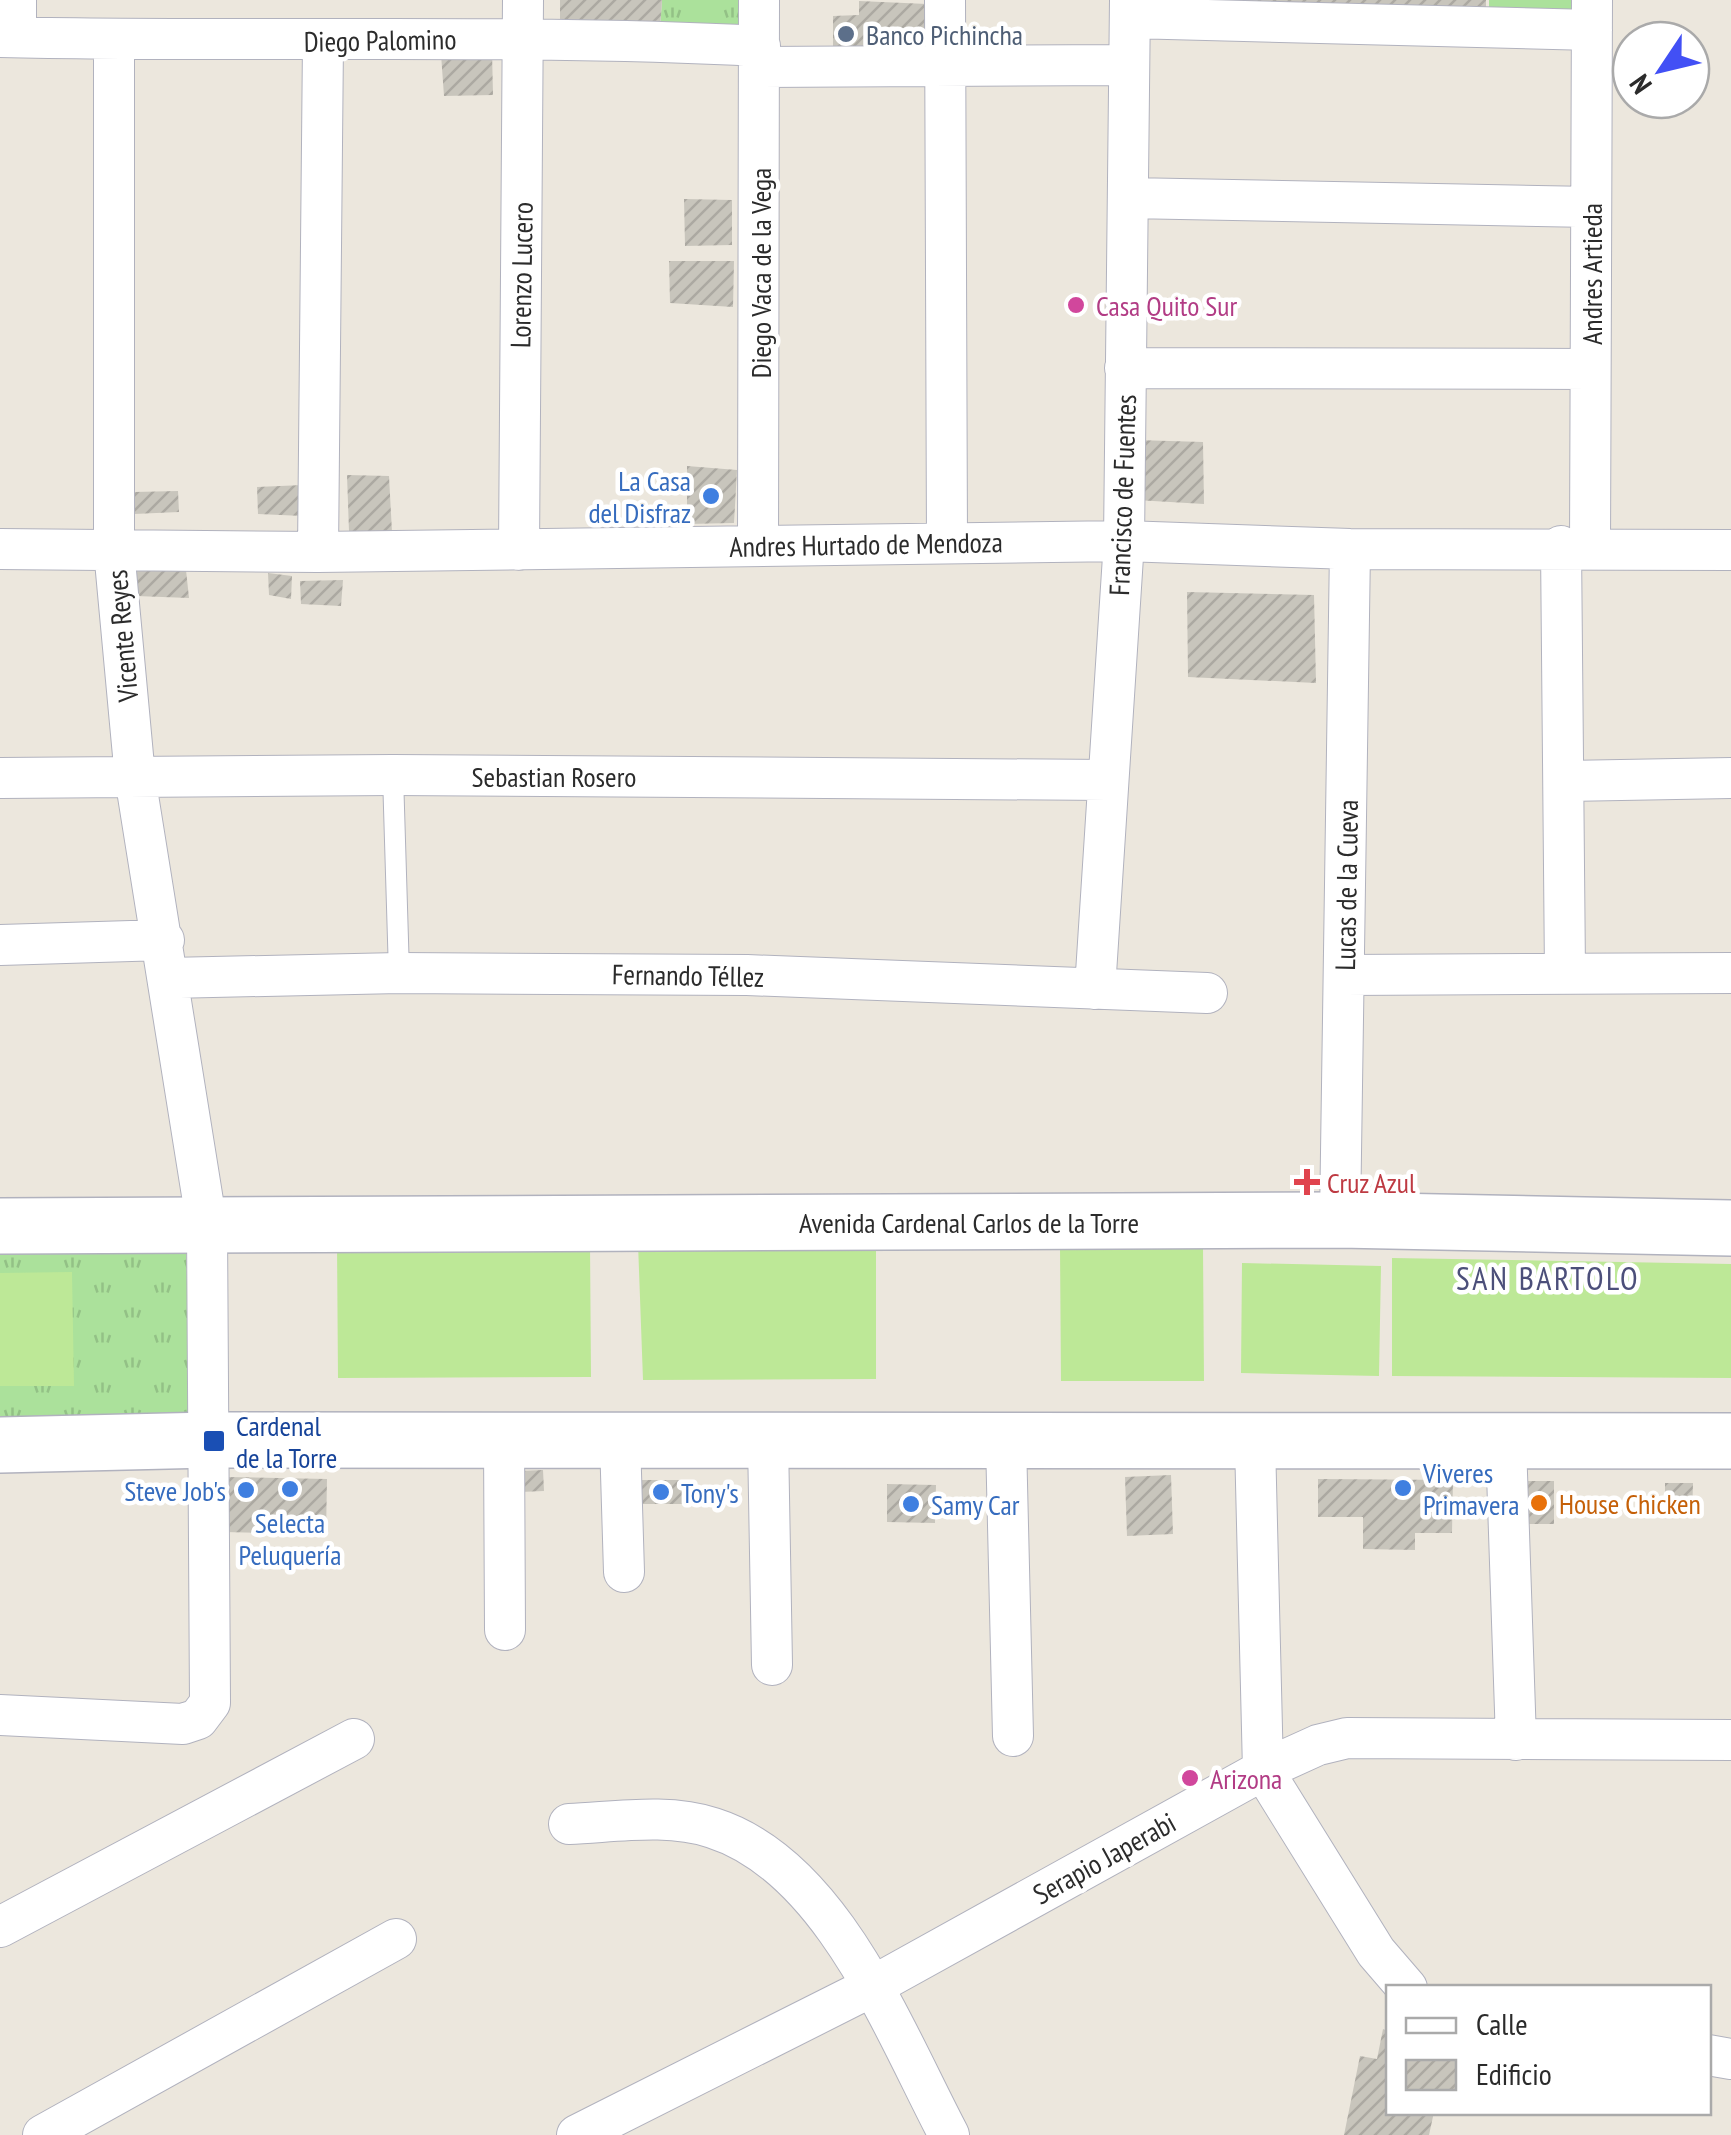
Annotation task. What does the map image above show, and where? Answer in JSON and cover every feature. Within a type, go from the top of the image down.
[{"type":"street","name":"Diego Vaca de la Vega","points":[[758,546],[760,0]]},
{"type":"street","points":[[945,0],[947,543]]},
{"type":"street","points":[[1130,9],[1592,15]]},
{"type":"street","name":"Francisco de Fuentes","points":[[1095,989],[1124,541],[1130,9]]},
{"type":"street","name":"Andres Artieda","points":[[1566,974],[1566,781],[1576,547],[1590,369],[1592,15]]},
{"type":"street","name":"Diego Palomino","points":[[11,24],[114,40],[323,42],[524,18],[760,56],[946,68],[1129,64]]},
{"type":"street","name":"Lorenzo Lucero","points":[[519,550],[524,18]]},
{"type":"street","name":"Vicente Reyes","points":[[114,40],[114,550],[135,777],[208,1226]]},
{"type":"street","points":[[318,552],[323,42]]},
{"type":"street","points":[[1128,198],[1591,207]]},
{"type":"street","points":[[1126,368],[1590,369]]},
{"type":"street","name":"Andres Hurtado de Mendoza","points":[[0,549],[318,552],[1124,541],[1350,549],[1731,550]]},
{"type":"street","name":"Lucas de la Cueva","points":[[1340,1220],[1350,549]]},
{"type":"street","name":"Sebastian Rosero","points":[[0,778],[393,775],[1107,780]]},
{"type":"street","points":[[1566,781],[1731,778]]},
{"type":"street","name":"Fernando Téllez","points":[[0,945],[399,973],[747,974],[1207,992]]},
{"type":"street","points":[[1345,975],[1731,973]]},
{"type":"street","name":"Avenida Cardenal Carlos de la Torre","points":[[0,1226],[1340,1220],[1731,1228]]},
{"type":"street","points":[[0,1715],[183,1724],[198,1719],[210,1704],[208,1226]]},
{"type":"street","points":[[0,1445],[210,1440],[1506,1444],[1731,1441]]},
{"type":"street","points":[[504,1440],[505,1630]]},
{"type":"street","points":[[620,1440],[624,1572]]},
{"type":"street","points":[[768,1440],[772,1665]]},
{"type":"street","points":[[1006,1441],[1013,1736]]},
{"type":"street","points":[[1255,1442],[1263,1770],[1376,1952],[1404,1985]]},
{"type":"street","points":[[1506,1444],[1516,1740]]},
{"type":"street","name":"Serapio Japerabi","points":[[577,2135],[871,1987],[1263,1770],[1347,1738],[1731,1740]]},
{"type":"street","points":[[0,1927],[354,1740]]},
{"type":"street","points":[[569,1824],[668,1820],[714,1828],[765,1854],[808,1890],[871,1987],[950,2135]]},
{"type":"street","points":[[43,2135],[396,1938]]},
{"type":"lane","points":[[393,775],[399,973]]},
{"type":"green space","points":[[662,0],[759,0],[759,31],[660,30]]},
{"type":"green space","points":[[1489,0],[1588,0],[1589,25],[1489,23]]},
{"type":"green space","points":[[590,1243],[591,1377],[338,1378],[337,1244]]},
{"type":"green space","points":[[638,1243],[876,1243],[876,1379],[643,1380]]},
{"type":"green space","points":[[1060,1247],[1203,1247],[1204,1381],[1061,1381]]},
{"type":"green space","points":[[0,1249],[186,1249],[191,1419],[0,1419]]},
{"type":"green space","points":[[1392,1258],[1731,1264],[1731,1378],[1392,1376]]},
{"type":"green space","points":[[1242,1263],[1381,1266],[1379,1376],[1241,1373]]},
{"type":"green space","points":[[72,1272],[74,1386],[0,1386],[0,1273]]},
{"type":"building","points":[[560,0],[662,0],[660,30],[560,26]]},
{"type":"building","points":[[1150,0],[1486,0],[1486,21]]},
{"type":"building","points":[[859,1],[927,4],[924,57],[833,52],[833,16],[859,15]]},
{"type":"building","points":[[492,51],[493,95],[444,96],[441,54]]},
{"type":"building","points":[[684,199],[732,200],[732,245],[685,246]]},
{"type":"building","points":[[669,261],[734,261],[733,307],[670,303]]},
{"type":"building","points":[[1136,440],[1203,442],[1204,504],[1136,500]]},
{"type":"building","name":"La Casa del Disfraz","points":[[687,466],[737,470],[734,523],[687,524]]},
{"type":"building","points":[[347,475],[389,476],[392,532],[349,531]]},
{"type":"building","points":[[303,485],[303,516],[258,514],[257,487]]},
{"type":"building","points":[[178,491],[179,512],[134,514],[134,492]]},
{"type":"building","points":[[186,570],[189,598],[136,596],[135,571]]},
{"type":"building","points":[[268,573],[292,576],[291,599],[269,595]]},
{"type":"building","points":[[343,580],[341,606],[301,604],[300,581]]},
{"type":"building","points":[[1187,592],[1314,595],[1316,683],[1188,677]]},
{"type":"building","points":[[543,1470],[544,1491],[520,1492],[520,1471]]},
{"type":"building","points":[[1171,1475],[1173,1534],[1127,1536],[1125,1477]]},
{"type":"building","points":[[225,1477],[327,1479],[326,1534],[224,1532]]},
{"type":"building","points":[[1318,1479],[1453,1480],[1452,1533],[1415,1533],[1415,1550],[1363,1549],[1363,1517],[1318,1517]]},
{"type":"building","name":"Tony's","points":[[633,1480],[689,1480],[689,1504],[633,1504]]},
{"type":"building","name":"House Chicken","points":[[1524,1481],[1554,1481],[1554,1524],[1524,1524]]},
{"type":"building","points":[[1665,1483],[1693,1483],[1692,1518],[1665,1518]]},
{"type":"building","name":"Samy Car","points":[[887,1484],[936,1485],[935,1523],[887,1522]]},
{"type":"building","points":[[1383,2029],[1386,2115],[1433,2115],[1429,2135],[1344,2135],[1360,2056],[1377,2059]]},
{"type":"place","name":"Banco Pichincha","points":[[846,34]]},
{"type":"place","name":"Casa Quito Sur","points":[[1076,305]]},
{"type":"place","name":"La Casa del Disfraz","points":[[711,496]]},
{"type":"place","name":"Cruz Azul","points":[[1307,1182]]},
{"type":"place","name":"Cardenal de la Torre","points":[[214,1441]]},
{"type":"place","name":"Viveres Primavera","points":[[1403,1488]]},
{"type":"place","name":"Selecta Peluquería","points":[[290,1489]]},
{"type":"place","name":"Steve Job's","points":[[246,1490]]},
{"type":"place","name":"Tony's","points":[[661,1492]]},
{"type":"place","name":"House Chicken","points":[[1539,1503]]},
{"type":"place","name":"Samy Car","points":[[911,1504]]},
{"type":"place","name":"Arizona","points":[[1190,1778]]},
{"type":"district","name":"SAN BARTOLO","points":[[1548,1278]]}]
